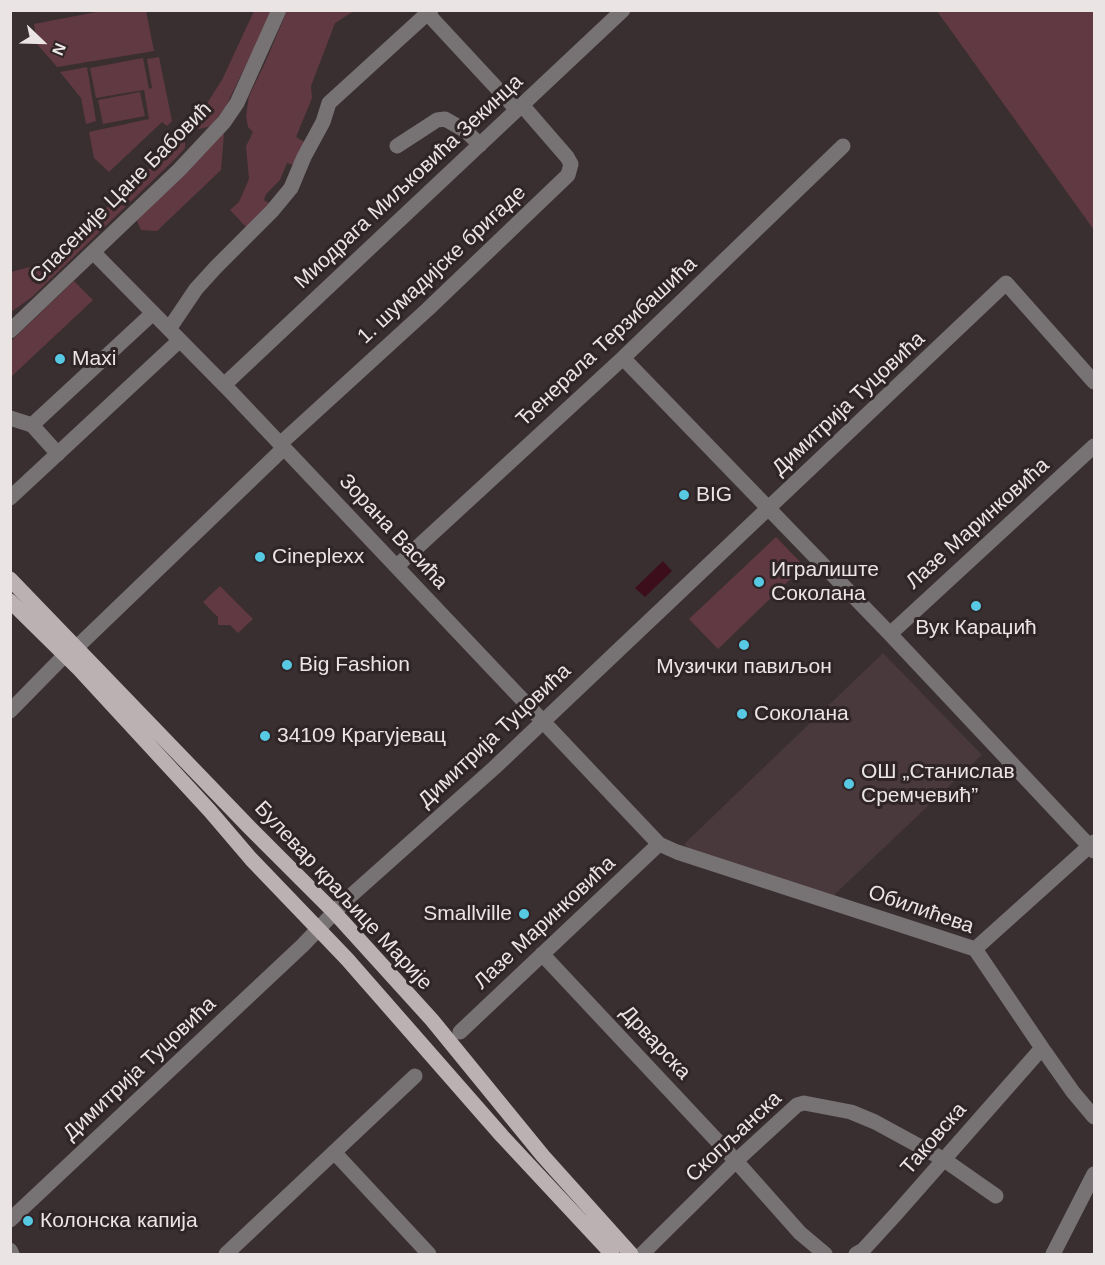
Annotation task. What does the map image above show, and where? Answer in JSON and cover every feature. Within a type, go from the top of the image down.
[{"type":"main road","name":"Булевар краљице Марије","points":[[10,579],[251,859],[398,1015],[502,1136],[612,1254]]},
{"type":"main road","name":"Булевар краљице Марије","points":[[10,601],[71,651],[334,912],[432,1020],[543,1156],[631,1254]]},
{"type":"street","name":"Спасеније Цане Бабовић","points":[[10,331],[179,170],[224,122],[242,93],[279,10]]},
{"type":"street","name":"Миодрага Миљковића Зекинца","points":[[224,385],[623,10]]},
{"type":"street","points":[[169,329],[196,289],[273,211],[291,189],[304,157],[323,122],[329,103],[430,12],[520,108]]},
{"type":"street","name":"1. шумадијске бригаде","points":[[10,711],[282,446],[568,175],[571,164],[567,157],[520,108]]},
{"type":"street","points":[[397,146],[437,120],[445,119],[466,131],[480,145]]},
{"type":"street","name":"Ђенерала Терзибашића","points":[[397,567],[623,357],[843,146]]},
{"type":"street","name":"Зорана Васића","points":[[93,252],[224,385],[659,844]]},
{"type":"street","name":"Димитрија Туцовића","points":[[10,1220],[319,930],[334,912],[543,722],[1006,283],[1095,382]]},
{"type":"street","points":[[32,425],[153,313]]},
{"type":"street","points":[[10,498],[180,340]]},
{"type":"street","points":[[623,357],[1093,846],[975,949]]},
{"type":"street","points":[[10,418],[32,425],[58,454]]},
{"type":"street","name":"Лазе Маринковића","points":[[890,634],[1095,446]]},
{"type":"street","name":"Лазе Маринковића","points":[[460,1032],[659,844]]},
{"type":"street","name":"Обилићева","points":[[659,844],[676,852],[975,949],[1073,1092],[1095,1117]]},
{"type":"street","name":"Дрварска","points":[[542,954],[736,1161]]},
{"type":"street","name":"Таковска","points":[[856,1254],[869,1243],[1042,1048]]},
{"type":"street","points":[[226,1254],[415,1076]]},
{"type":"street","name":"Скопљанска","points":[[642,1254],[736,1161],[797,1105],[810,1103],[862,1116],[943,1160],[996,1196]]},
{"type":"street","points":[[334,1152],[429,1254]]},
{"type":"street","points":[[736,1161],[800,1233],[825,1254]]},
{"type":"street","points":[[1053,1254],[1095,1174]]},
{"type":"street","points":[[10,1250],[12,1254]]},
{"type":"shaded area","points":[[107,10],[146,11],[154,51],[57,67],[37,44],[34,24]]},
{"type":"shaded area","points":[[254,11],[272,11],[226,106],[211,126],[199,129],[195,127],[195,122],[222,80]]},
{"type":"shaded area","points":[[287,11],[354,11],[335,23],[311,86],[312,98],[296,137],[306,143],[296,166],[287,163],[280,180],[266,194],[264,200],[272,205],[247,228],[230,210],[239,202],[249,179],[246,146],[253,132],[248,127],[246,116],[249,96]]},
{"type":"shaded area","points":[[937,11],[1094,11],[1094,230]]},
{"type":"shaded area","points":[[159,57],[172,121],[167,126],[162,122],[109,172],[94,158],[89,132],[149,119],[144,90],[152,88],[147,59]]},
{"type":"shaded area","points":[[143,58],[149,89],[96,98],[90,68]]},
{"type":"shaded area","points":[[87,67],[96,121],[86,124],[81,98],[60,72]]},
{"type":"shaded area","points":[[140,92],[145,116],[103,124],[98,100]]},
{"type":"shaded area","points":[[181,134],[185,140],[185,148],[177,157],[32,297],[11,312],[11,272],[33,266],[57,253],[172,148],[176,135]]},
{"type":"shaded area","points":[[224,134],[221,170],[157,231],[141,230],[137,221],[141,215]]},
{"type":"shaded area","points":[[74,281],[93,300],[11,377],[11,341]]},
{"type":"shaded area","name":"Игралиште Соколана","points":[[776,537],[804,566],[718,649],[689,619]]},
{"type":"shaded area","points":[[663,561],[672,571],[645,597],[635,588]]},
{"type":"shaded area","points":[[220,586],[253,619],[238,633],[230,625],[218,625],[218,617],[203,602]]},
{"type":"shaded area","name":"ОШ „Станислав Сремчевић”","points":[[883,653],[982,755],[833,896],[690,850],[684,844]]},
{"type":"place","name":"Maxi","points":[[60,359]]},
{"type":"place","name":"BIG","points":[[684,495]]},
{"type":"place","name":"Cineplexx","points":[[260,557]]},
{"type":"place","name":"Игралиште Соколана","points":[[759,582]]},
{"type":"place","name":"Вук Караџић","points":[[976,606]]},
{"type":"place","name":"Музички павиљон","points":[[744,645]]},
{"type":"place","name":"Big Fashion","points":[[287,665]]},
{"type":"place","name":"Соколана","points":[[742,714]]},
{"type":"place","name":"34109 Крагујевац","points":[[265,736]]},
{"type":"place","name":"ОШ „Станислав Сремчевић”","points":[[849,784]]},
{"type":"place","name":"Smallville","points":[[524,914]]},
{"type":"place","name":"Колонска капија","points":[[28,1221]]}]
